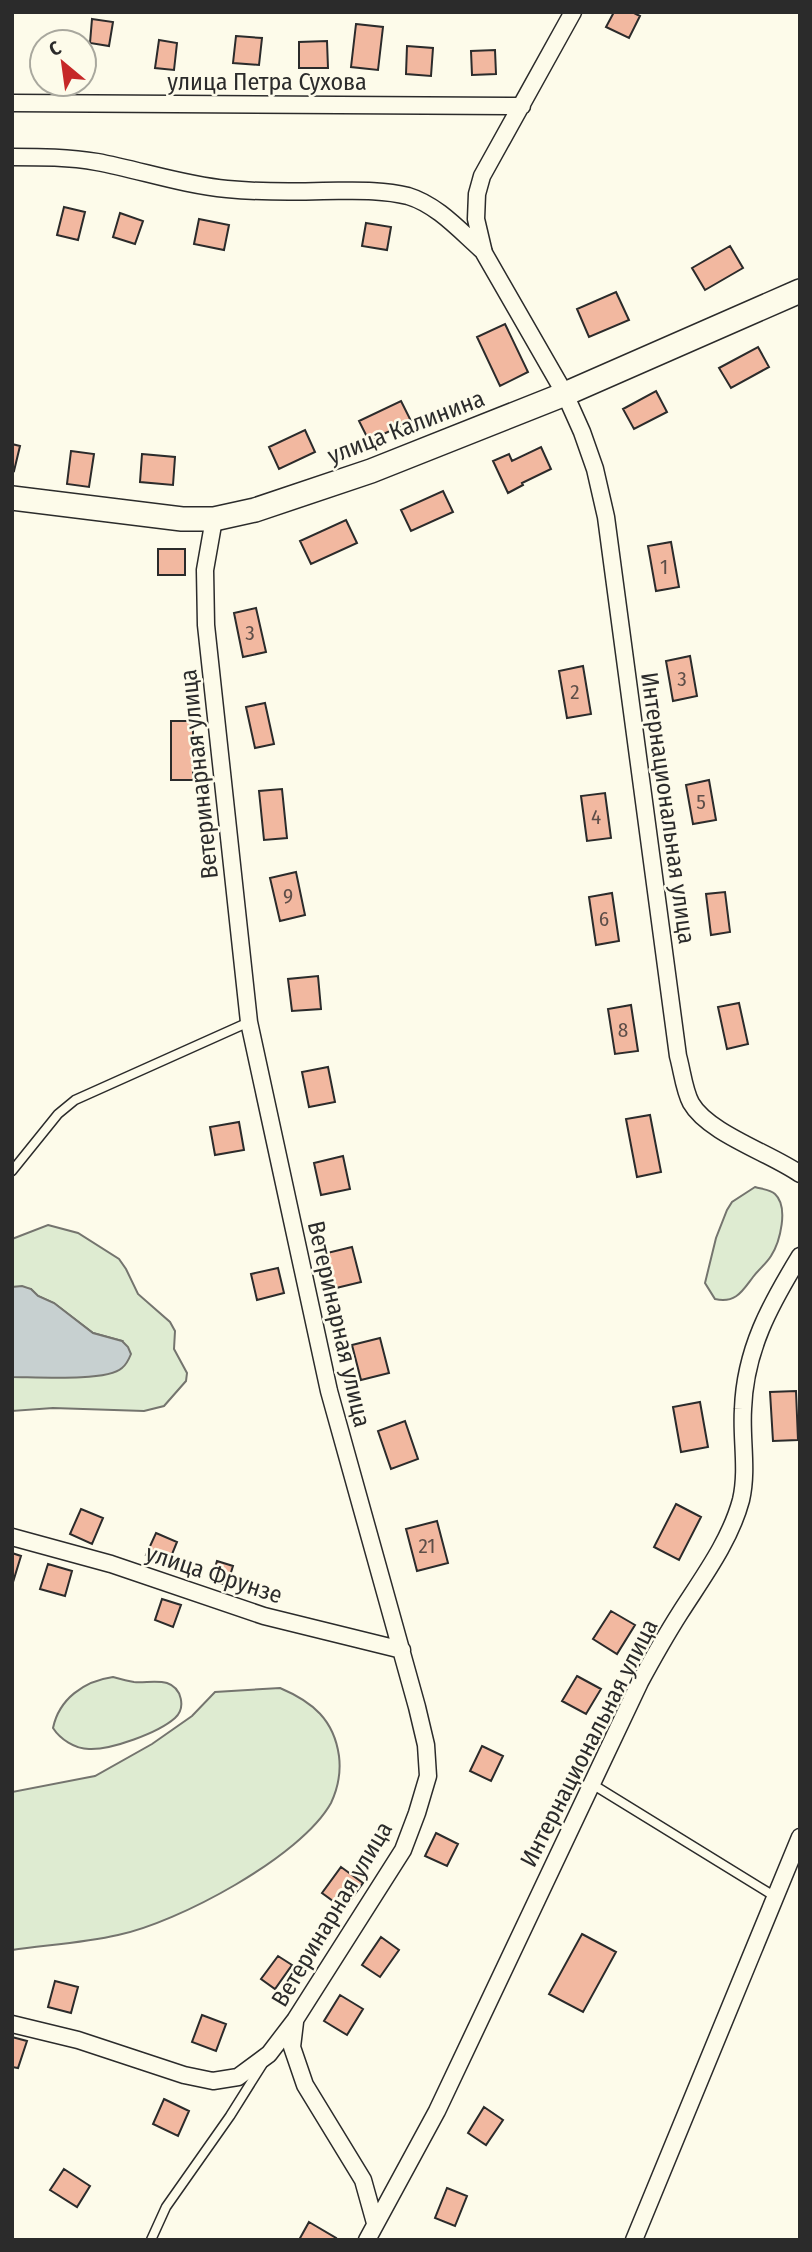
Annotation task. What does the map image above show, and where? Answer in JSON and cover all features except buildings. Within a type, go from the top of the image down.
[{"type":"street","points":[[565,394],[484,253],[476,219],[480,185],[488,165],[573,12]]},
{"type":"street","name":"улица Петра Сухова","points":[[12,103],[522,106]]},
{"type":"street","points":[[12,157],[66,158],[95,162],[227,189],[366,191],[407,196],[427,204],[443,215],[484,253]]},
{"type":"street","name":"улица Калинина","points":[[12,498],[168,518],[214,519],[255,510],[371,471],[565,394],[800,291]]},
{"type":"street","name":"Интернациональная улица","points":[[565,394],[595,469],[606,517],[678,1056],[691,1103],[712,1126],[800,1174]]},
{"type":"street","name":"Ветеринарная улица","points":[[12,2024],[78,2040],[184,2075],[213,2081],[238,2077],[269,2054],[295,2020],[403,1850],[428,1776],[426,1745],[402,1650],[329,1391],[249,1022],[206,625],[205,570],[214,519]]},
{"type":"street","name":"Интернациональная улица","points":[[367,2240],[438,2111],[640,1682],[713,1562],[731,1527],[741,1498],[745,1454],[744,1391],[749,1364],[769,1306],[800,1255]]},
{"type":"street","name":"улица Фрунзе","points":[[12,1537],[111,1564],[264,1616],[402,1650]]},
{"type":"street","points":[[634,2240],[800,1837]]},
{"type":"street","points":[[295,2020],[292,2046],[305,2085],[363,2180],[375,2223]]},
{"type":"lane","points":[[12,1171],[58,1114],[75,1100],[249,1022]]},
{"type":"lane","points":[[592,1784],[774,1896]]},
{"type":"lane","points":[[151,2240],[166,2207],[230,2116],[269,2054]]},
{"type":"green space","points":[[755,1187],[771,1191],[782,1207],[782,1225],[777,1242],[769,1259],[738,1295],[728,1300],[715,1299],[705,1283],[716,1238],[732,1202]]},
{"type":"green space","points":[[48,1225],[78,1233],[119,1259],[138,1294],[170,1322],[175,1331],[174,1349],[187,1373],[186,1381],[164,1406],[144,1411],[53,1408],[12,1411],[12,1377],[79,1377],[122,1341],[93,1333],[31,1289],[12,1287],[12,1239]]},
{"type":"green space","points":[[113,1677],[134,1682],[167,1683],[176,1689],[181,1699],[178,1714],[167,1724],[134,1740],[98,1749],[84,1749],[73,1745],[56,1732],[53,1728],[56,1718],[74,1693],[92,1683]]},
{"type":"green space","points":[[280,1688],[312,1706],[327,1722],[336,1743],[340,1762],[337,1786],[331,1803],[316,1824],[266,1865],[235,1885],[172,1917],[105,1938],[12,1950],[12,1792],[95,1776],[152,1744],[192,1716],[215,1692]]},
{"type":"shaded area","points":[[22,1286],[54,1303],[93,1333],[122,1341],[131,1354],[125,1365],[114,1372],[86,1377],[12,1377],[12,1287]]}]
